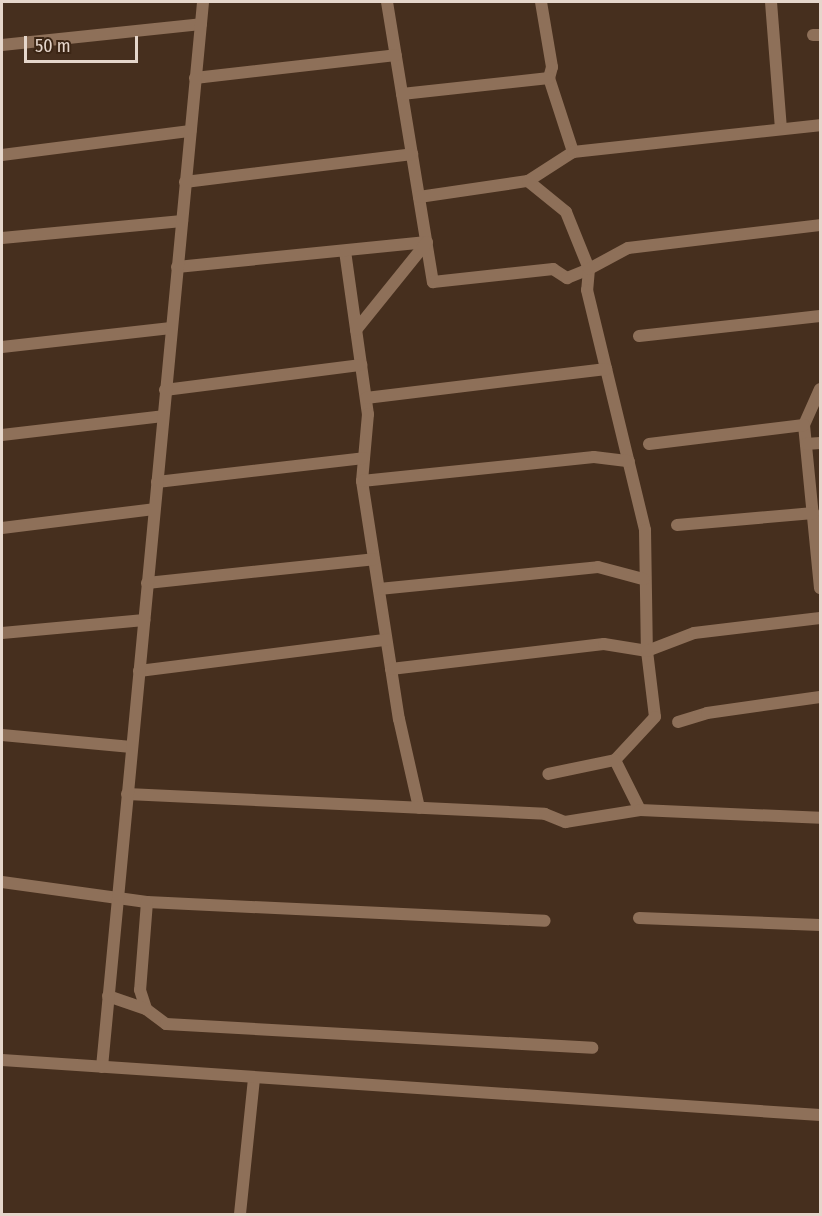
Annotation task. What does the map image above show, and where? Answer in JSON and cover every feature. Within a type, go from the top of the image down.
[{"type":"street","points":[[102,1067],[203,2]]},
{"type":"street","points":[[390,2],[396,55],[433,282],[553,269],[567,278],[628,248],[820,225]]},
{"type":"street","points":[[541,2],[552,67],[549,78],[573,152]]},
{"type":"street","points":[[771,2],[781,129]]},
{"type":"street","points":[[2,45],[201,24]]},
{"type":"street","points":[[195,78],[396,55]]},
{"type":"street","points":[[402,94],[549,78]]},
{"type":"street","points":[[419,197],[528,181],[573,152],[820,125]]},
{"type":"street","points":[[2,155],[190,131]]},
{"type":"street","points":[[185,182],[412,154]]},
{"type":"street","points":[[528,181],[566,212],[589,269],[587,290],[645,530],[643,579],[647,651],[655,717],[615,760],[548,774]]},
{"type":"street","points":[[2,238],[182,222]]},
{"type":"street","points":[[177,267],[427,242]]},
{"type":"street","points":[[356,330],[427,242]]},
{"type":"street","points":[[345,251],[366,398],[362,481],[386,640],[418,808]]},
{"type":"street","points":[[639,336],[820,316]]},
{"type":"street","points":[[2,347],[171,328]]},
{"type":"street","points":[[165,390],[361,365]]},
{"type":"street","points":[[366,398],[606,369]]},
{"type":"street","points":[[820,389],[804,424],[813,513],[818,532],[820,588]]},
{"type":"street","points":[[2,435],[163,416]]},
{"type":"street","points":[[649,444],[804,424]]},
{"type":"street","points":[[806,444],[820,443]]},
{"type":"street","points":[[362,481],[594,457],[629,461]]},
{"type":"street","points":[[157,482],[364,458]]},
{"type":"street","points":[[2,528],[154,509]]},
{"type":"street","points":[[677,525],[813,513]]},
{"type":"street","points":[[147,583],[374,559]]},
{"type":"street","points":[[379,589],[598,567],[643,579]]},
{"type":"street","points":[[391,669],[604,644],[647,651],[694,633],[820,618]]},
{"type":"street","points":[[2,633],[144,620]]},
{"type":"street","points":[[139,671],[386,640]]},
{"type":"street","points":[[678,722],[707,713],[820,698]]},
{"type":"street","points":[[2,735],[131,747]]},
{"type":"street","points":[[615,760],[640,810]]},
{"type":"street","points":[[127,794],[545,814],[565,822],[640,810],[820,818]]},
{"type":"street","points":[[2,882],[117,896],[147,902],[545,921]]},
{"type":"street","points":[[146,1009],[140,990],[147,902]]},
{"type":"street","points":[[639,918],[820,925]]},
{"type":"street","points":[[108,996],[146,1009],[166,1024],[592,1048]]},
{"type":"street","points":[[2,1060],[820,1115]]},
{"type":"street","points":[[240,1215],[254,1078]]}]
